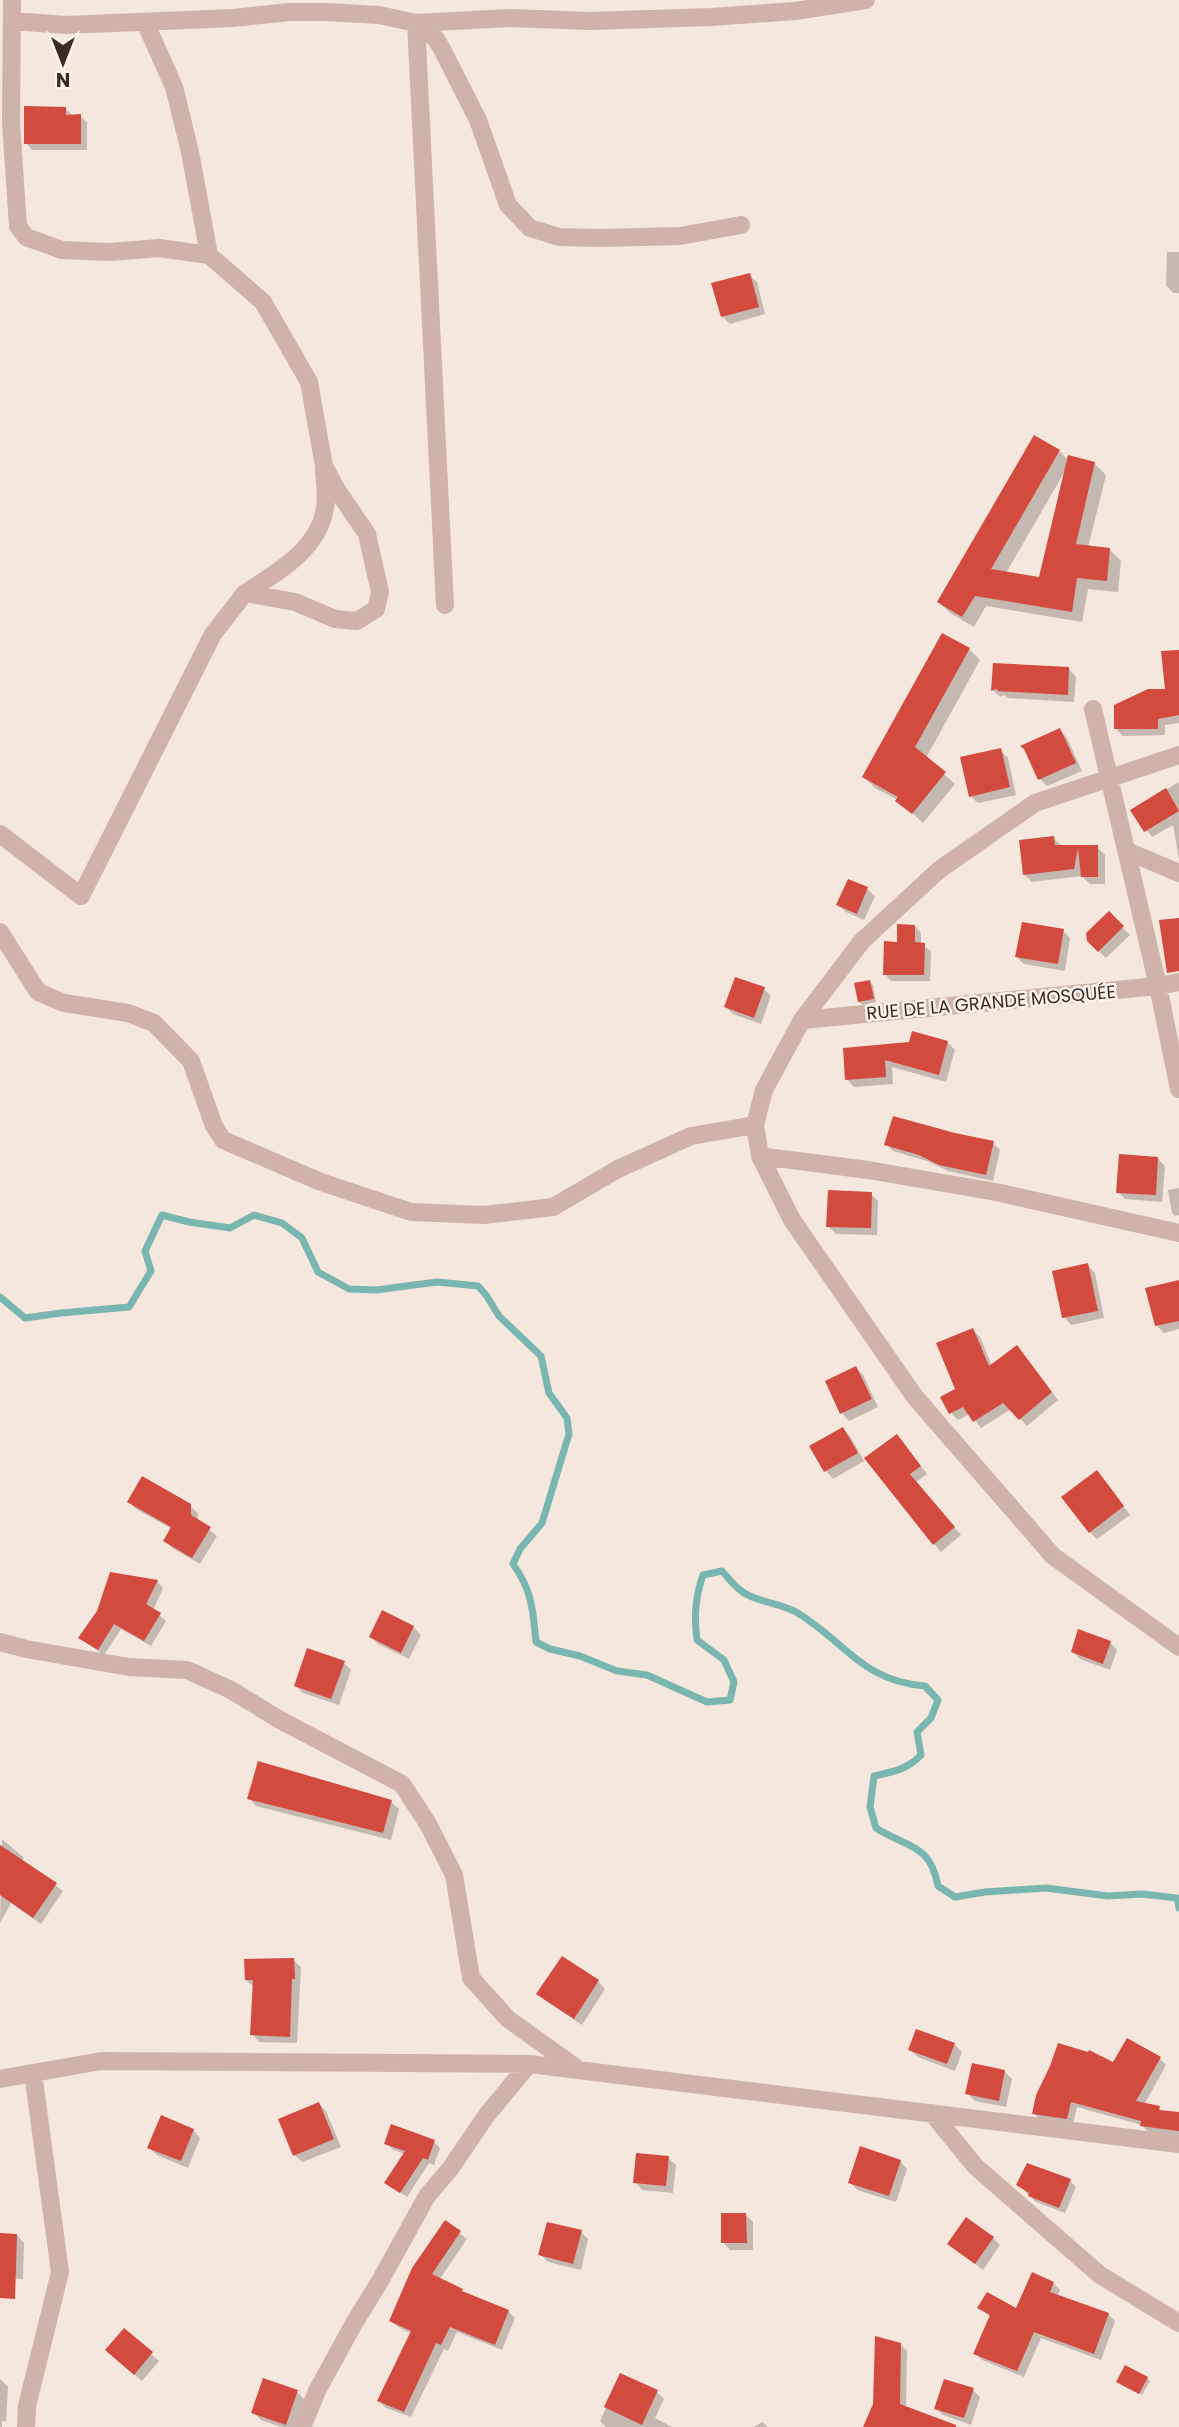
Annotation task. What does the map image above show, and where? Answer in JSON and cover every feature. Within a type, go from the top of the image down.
[{"type":"street","points":[[0,834],[81,896],[213,634],[245,593],[289,563],[313,541],[325,509],[324,466],[309,382],[263,302],[209,255],[159,248],[110,252],[62,250],[26,237],[18,226],[11,123],[12,0]]},
{"type":"street","points":[[13,21],[66,25],[233,18],[289,12],[379,15],[416,23],[510,18],[590,21],[795,11],[866,0]]},
{"type":"street","points":[[145,22],[174,87],[190,152],[209,255]]},
{"type":"street","points":[[416,23],[436,39],[443,51],[478,120],[508,205],[530,228],[559,237],[600,238],[680,236],[741,225]]},
{"type":"street","points":[[416,23],[445,605]]},
{"type":"street","points":[[245,593],[295,602],[335,619],[357,621],[376,609],[380,592],[368,534],[337,490],[324,466]]},
{"type":"street","points":[[1093,709],[1158,986],[1179,1089]]},
{"type":"street","points":[[1179,755],[1035,803],[939,870],[862,941],[802,1020],[764,1090],[755,1125],[760,1156],[792,1220],[915,1397],[1052,1556],[1179,1647]]},
{"type":"street","points":[[1127,851],[1179,873]]},
{"type":"street","points":[[0,932],[38,992],[64,1003],[128,1013],[153,1023],[191,1061],[214,1126],[223,1140],[321,1182],[411,1212],[484,1215],[553,1207],[618,1169],[691,1136],[755,1125]]},
{"type":"street","name":"RUE DE LA GRANDE MOSQUÉE","points":[[802,1020],[1179,982]]},
{"type":"street","points":[[760,1156],[868,1170],[996,1192],[1179,1233]]},
{"type":"street","points":[[0,1642],[129,1667],[187,1670],[231,1690],[280,1720],[402,1784],[428,1824],[454,1875],[471,1978],[508,2019],[577,2068]]},
{"type":"street","points":[[0,2079],[101,2061],[529,2064],[1179,2144]]},
{"type":"street","points":[[302,2427],[317,2391],[427,2196],[450,2169],[486,2116],[529,2064]]},
{"type":"street","points":[[26,2427],[27,2406],[60,2272],[33,2073]]},
{"type":"street","points":[[932,2113],[975,2166],[1100,2275],[1179,2323]]},
{"type":"building","points":[[24,106],[66,107],[66,115],[81,114],[81,144],[24,144]]},
{"type":"building","points":[[750,273],[759,307],[721,317],[711,283]]},
{"type":"building","points":[[1034,435],[1060,450],[991,569],[1039,577],[1068,455],[1095,462],[1076,544],[1110,548],[1107,581],[1077,578],[1072,612],[975,596],[962,617],[937,602]]},
{"type":"building","points":[[942,633],[970,648],[915,747],[946,772],[912,814],[895,801],[898,797],[862,777]]},
{"type":"building","points":[[1179,650],[1179,715],[1158,719],[1158,729],[1114,729],[1114,705],[1148,689],[1165,689],[1161,651]]},
{"type":"building","points":[[993,663],[1069,667],[1068,695],[997,689],[991,691]]},
{"type":"building","points":[[1060,728],[1076,763],[1038,780],[1024,749],[1020,746]]},
{"type":"building","points":[[1001,748],[1010,787],[969,797],[960,757]]},
{"type":"building","points":[[1166,788],[1179,811],[1144,832],[1130,810]]},
{"type":"building","points":[[1054,836],[1055,845],[1098,845],[1098,877],[1081,877],[1078,848],[1074,869],[1023,875],[1019,840]]},
{"type":"building","points":[[848,879],[868,887],[857,914],[836,905]]},
{"type":"building","points":[[1109,911],[1124,926],[1098,952],[1087,941],[1086,933]]},
{"type":"building","points":[[1179,918],[1179,971],[1167,973],[1159,920]]},
{"type":"building","points":[[1022,922],[1064,929],[1058,964],[1015,957]]},
{"type":"building","points":[[897,924],[915,925],[915,942],[925,943],[924,975],[883,975],[884,941],[897,942]]},
{"type":"building","points":[[735,977],[765,987],[754,1018],[724,1007]]},
{"type":"building","points":[[870,980],[874,999],[858,1002],[854,983]]},
{"type":"building","points":[[912,1031],[948,1041],[939,1075],[885,1060],[886,1077],[845,1080],[843,1048],[909,1042]]},
{"type":"building","points":[[893,1116],[994,1141],[986,1175],[939,1165],[919,1155],[884,1145]]},
{"type":"building","points":[[1119,1154],[1158,1157],[1156,1195],[1116,1193]]},
{"type":"building","points":[[828,1190],[872,1192],[871,1228],[826,1227]]},
{"type":"building","points":[[1088,1263],[1098,1311],[1062,1318],[1052,1271]]},
{"type":"building","points":[[1179,1280],[1179,1321],[1155,1326],[1145,1288]]},
{"type":"building","points":[[973,1328],[989,1366],[1017,1345],[1052,1392],[1019,1420],[1003,1403],[973,1422],[963,1407],[949,1414],[940,1397],[955,1389],[936,1343]]},
{"type":"building","points":[[856,1366],[872,1399],[840,1414],[825,1381]]},
{"type":"building","points":[[843,1427],[858,1453],[824,1472],[809,1446]]},
{"type":"building","points":[[897,1434],[921,1466],[910,1474],[955,1527],[933,1545],[864,1458]]},
{"type":"building","points":[[1097,1470],[1124,1506],[1089,1533],[1061,1497]]},
{"type":"building","points":[[142,1476],[191,1504],[191,1515],[211,1527],[192,1558],[163,1541],[171,1527],[127,1502]]},
{"type":"building","points":[[110,1572],[158,1580],[146,1604],[161,1613],[144,1641],[114,1624],[98,1650],[78,1638],[97,1611]]},
{"type":"building","points":[[382,1610],[414,1626],[401,1653],[369,1637]]},
{"type":"building","points":[[1078,1629],[1111,1641],[1103,1664],[1071,1652]]},
{"type":"building","points":[[307,1648],[345,1661],[331,1699],[294,1686]]},
{"type":"building","points":[[258,1761],[392,1800],[383,1833],[247,1799]]},
{"type":"building","points":[[0,1845],[57,1883],[33,1918],[0,1895]]},
{"type":"building","points":[[562,1956],[599,1980],[574,2019],[536,1994]]},
{"type":"building","points":[[294,1958],[290,2037],[250,2035],[253,1980],[245,1980],[244,1959]]},
{"type":"building","points":[[916,2029],[955,2043],[947,2064],[908,2050]]},
{"type":"building","points":[[1127,2038],[1161,2057],[1136,2101],[1160,2106],[1159,2110],[1179,2112],[1179,2131],[1140,2126],[1141,2121],[1071,2102],[1067,2119],[1032,2114],[1036,2095],[1058,2043],[1088,2052],[1089,2050],[1113,2062]]},
{"type":"building","points":[[972,2063],[1005,2070],[999,2101],[965,2094]]},
{"type":"building","points":[[319,2102],[334,2139],[293,2156],[278,2119]]},
{"type":"building","points":[[161,2115],[194,2129],[181,2161],[147,2148]]},
{"type":"building","points":[[391,2124],[435,2140],[428,2160],[423,2158],[400,2193],[384,2183],[405,2151],[384,2144]]},
{"type":"building","points":[[860,2146],[901,2160],[889,2196],[848,2183]]},
{"type":"building","points":[[636,2153],[669,2156],[666,2186],[633,2183]]},
{"type":"building","points":[[1027,2163],[1071,2179],[1059,2208],[1028,2196],[1029,2193],[1016,2185]]},
{"type":"building","points":[[721,2213],[746,2213],[747,2243],[721,2243]]},
{"type":"building","points":[[966,2217],[994,2237],[975,2264],[947,2244]]},
{"type":"building","points":[[445,2220],[461,2231],[432,2274],[463,2289],[462,2291],[509,2310],[495,2345],[450,2327],[441,2345],[436,2343],[404,2412],[377,2401],[411,2331],[389,2321],[412,2268]]},
{"type":"building","points":[[547,2222],[582,2230],[573,2264],[538,2255]]},
{"type":"building","points":[[0,2233],[17,2234],[15,2299],[0,2298]]},
{"type":"building","points":[[1032,2272],[1054,2282],[1050,2292],[1109,2313],[1094,2354],[1034,2332],[1017,2371],[973,2354],[990,2315],[977,2308],[987,2292],[1016,2308]]},
{"type":"building","points":[[124,2328],[153,2352],[134,2375],[105,2350]]},
{"type":"building","points":[[875,2336],[901,2343],[900,2404],[956,2427],[863,2427],[873,2404]]},
{"type":"building","points":[[1125,2365],[1148,2377],[1139,2394],[1116,2382]]},
{"type":"building","points":[[620,2373],[658,2390],[642,2425],[604,2407]]},
{"type":"building","points":[[263,2378],[298,2390],[286,2425],[251,2413]]},
{"type":"building","points":[[944,2379],[974,2388],[964,2418],[934,2409]]},
{"type":"waterway","points":[[0,1297],[25,1318],[129,1307],[151,1271],[145,1251],[162,1215],[230,1228],[254,1215],[282,1223],[302,1238],[318,1272],[349,1289],[376,1290],[437,1282],[478,1286],[499,1316],[541,1356],[549,1393],[567,1418],[569,1434],[542,1523],[520,1549],[513,1564],[528,1592],[536,1642],[617,1671],[647,1675],[707,1702],[730,1700],[734,1682],[724,1660],[697,1640],[697,1600],[700,1583],[703,1575],[722,1571],[746,1594],[785,1607],[813,1623],[869,1668],[903,1683],[925,1686],[938,1700],[931,1718],[917,1732],[921,1755],[905,1767],[874,1776],[870,1807],[876,1828],[923,1854],[934,1872],[938,1886],[955,1897],[1046,1888],[1108,1896],[1142,1894],[1177,1898],[1179,1908]]}]
